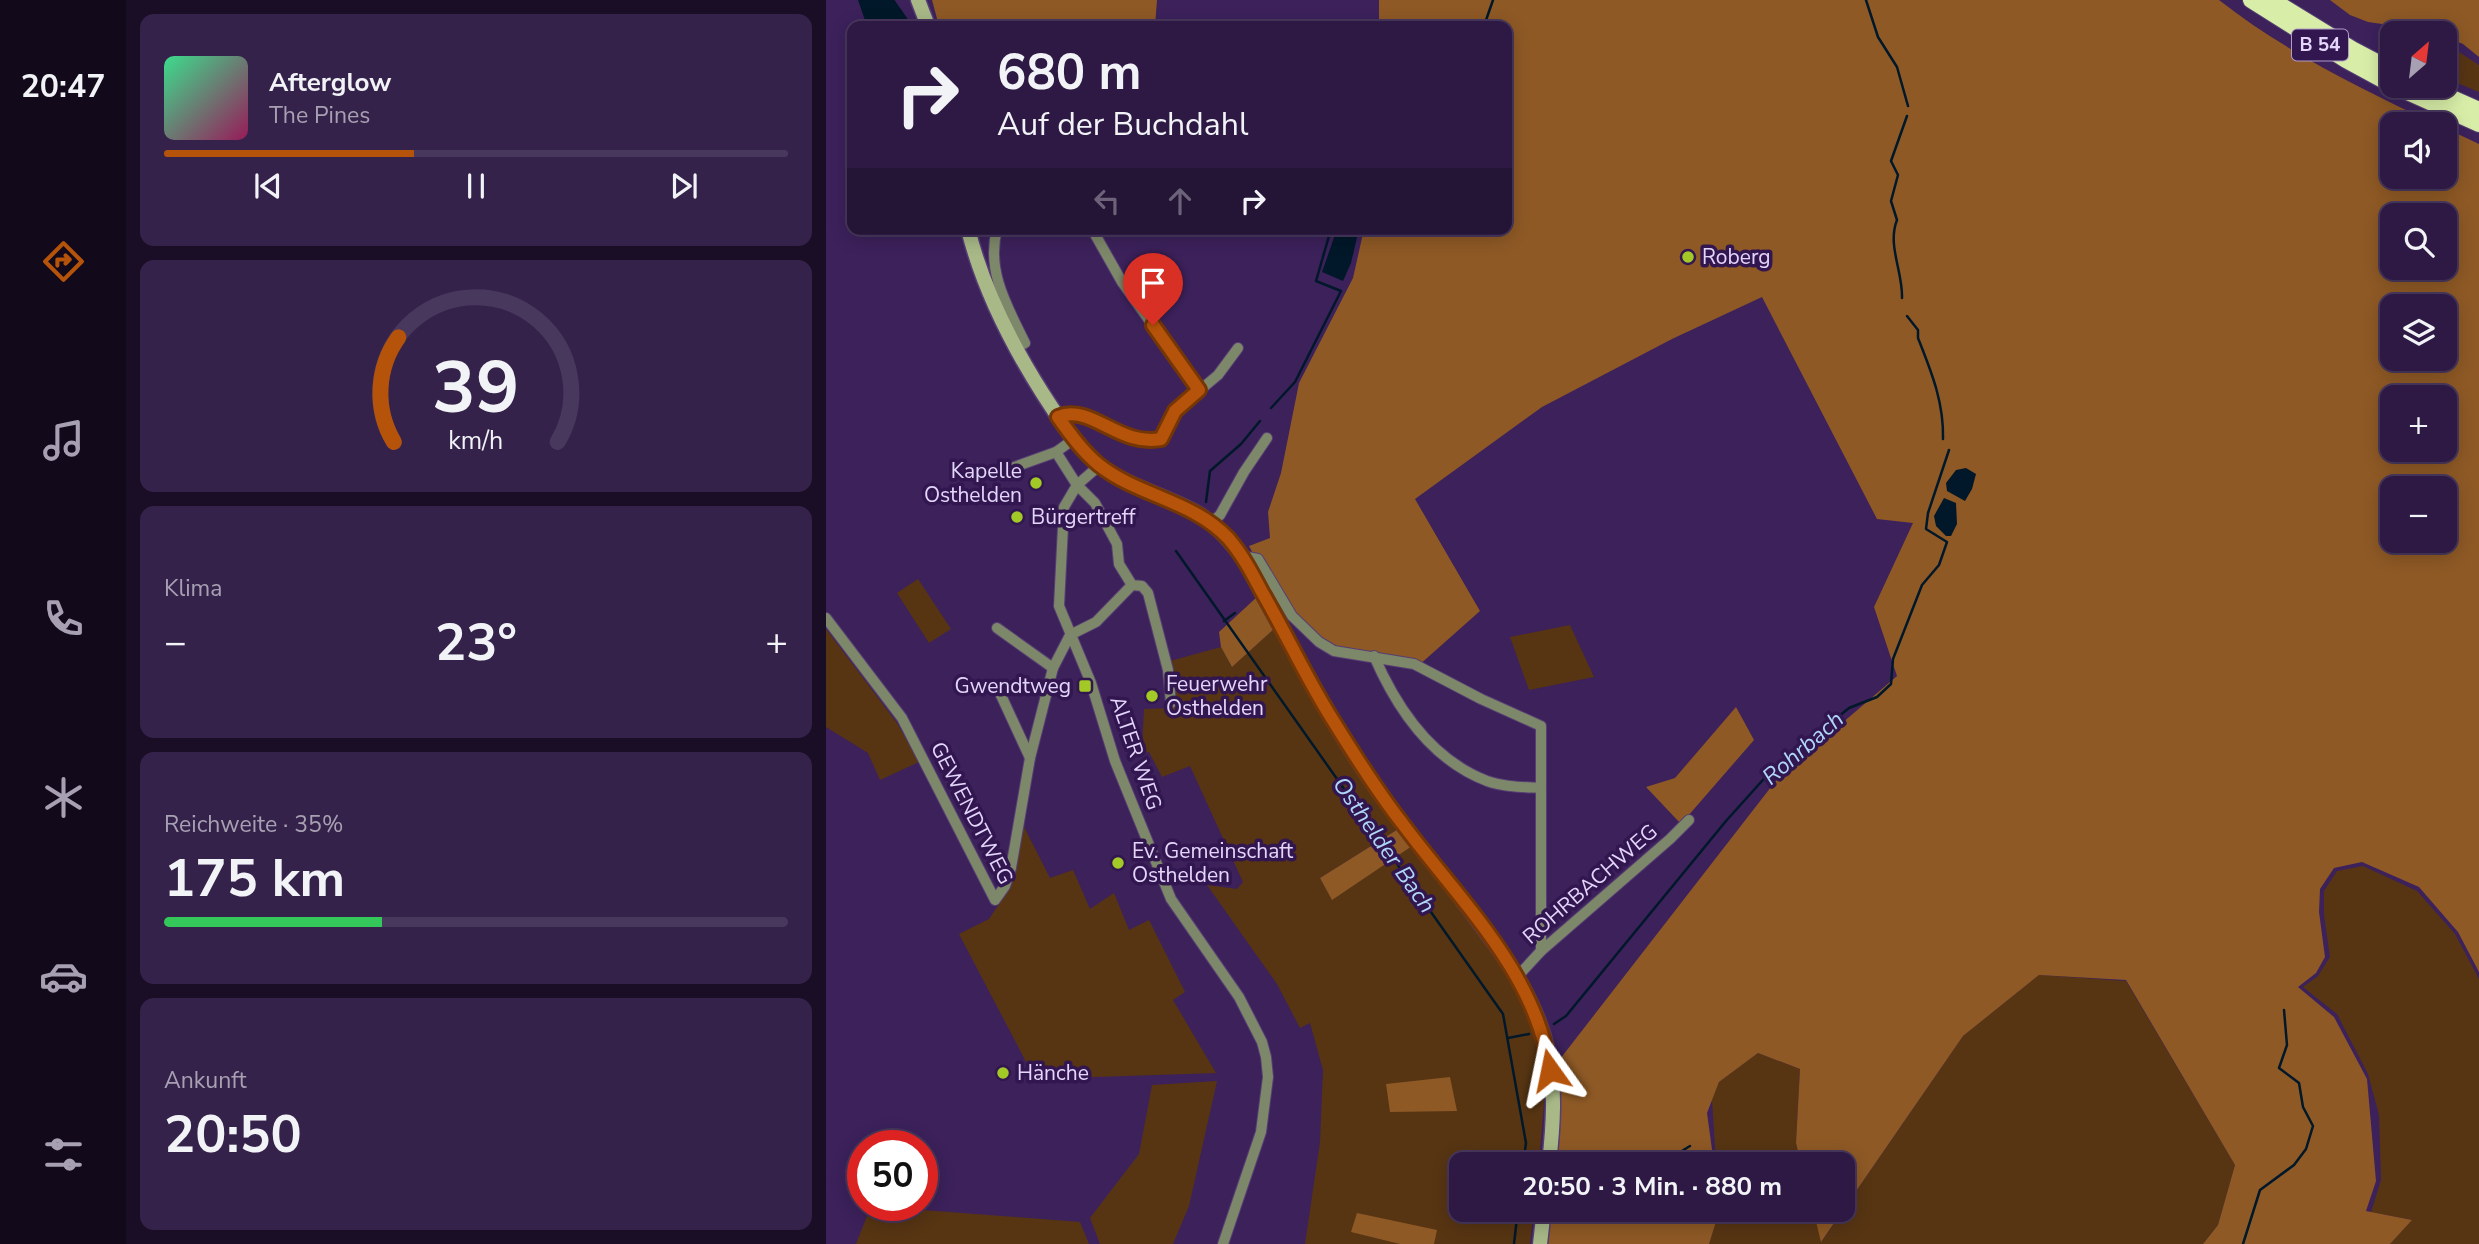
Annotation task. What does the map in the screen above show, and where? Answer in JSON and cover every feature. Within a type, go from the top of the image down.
[{"type":"highway","name":"B 54","points":[[2251,0],[2346,60],[2380,78]]},
{"type":"highway","name":"B 54","points":[[2272,0],[2380,64]]},
{"type":"highway","name":"B 54","points":[[2422,98],[2479,124]]},
{"type":"highway","points":[[2452,98],[2479,110]]},
{"type":"main road","points":[[918,0],[926,21]]},
{"type":"main road","points":[[969,235],[976,262],[1014,349],[1074,439],[1100,465],[1128,483],[1187,508],[1230,540],[1242,556],[1320,700],[1361,765],[1517,977],[1540,1026],[1548,1052],[1553,1089],[1550,1152]]},
{"type":"main road","points":[[1539,1244],[1542,1222]]},
{"type":"street","points":[[994,235],[992,245],[998,288],[1025,343],[1014,349]]},
{"type":"street","points":[[1095,235],[1122,282],[1199,390]]},
{"type":"street","points":[[1058,417],[1070,412],[1079,413],[1115,432],[1149,441],[1161,439],[1175,411],[1218,375],[1238,348]]},
{"type":"street","points":[[1210,523],[1220,515],[1267,438]]},
{"type":"street","points":[[995,474],[1056,452],[1074,439]]},
{"type":"street","points":[[1056,452],[1077,485],[1095,503],[1117,544],[1119,564],[1132,585]]},
{"type":"street","name":"ALTER WEG","points":[[1100,465],[1077,485],[1064,507],[1059,606],[1091,683],[1115,761],[1171,899],[1239,997],[1262,1042],[1268,1077],[1261,1132],[1223,1244]]},
{"type":"street","points":[[1242,556],[1258,559],[1292,616],[1319,642],[1334,651],[1414,664],[1541,726],[1541,951]]},
{"type":"street","points":[[1070,635],[1096,622],[1132,585]]},
{"type":"street","points":[[1132,585],[1142,586],[1148,593],[1168,670],[1171,703]]},
{"type":"street","name":"GEWENDTWEG","points":[[826,618],[902,718],[995,901],[1005,886],[1011,868],[1030,758],[1053,668],[1070,635]]},
{"type":"street","points":[[997,628],[1053,668]]},
{"type":"street","points":[[1374,656],[1385,682],[1418,730],[1434,748],[1457,766],[1489,781],[1541,788]]},
{"type":"street","points":[[999,691],[1030,758]]},
{"type":"street","name":"ROHRBACHWEG","points":[[1517,977],[1541,951],[1671,839],[1689,820]]},
{"type":"shaded area","points":[[932,0],[1157,0],[1155,21],[938,21]]},
{"type":"shaded area","points":[[1379,0],[2219,0],[2296,52],[2411,112],[2380,112],[2380,189],[2457,189],[2457,134],[2479,144],[2479,972],[2458,932],[2419,887],[2362,862],[2334,868],[2320,889],[2319,912],[2325,957],[2316,973],[2298,987],[2334,1017],[2367,1079],[2376,1181],[2366,1211],[2412,1220],[2390,1244],[2203,1244],[2218,1225],[2235,1165],[2126,980],[2039,975],[1963,1036],[1855,1193],[1855,1152],[1798,1152],[1796,1143],[1800,1069],[1758,1053],[1719,1082],[1707,1113],[1712,1152],[1555,1152],[1560,1114],[1560,1059],[1778,778],[1897,676],[1874,607],[1913,523],[1877,519],[1762,297],[1672,339],[1542,407],[1415,499],[1480,611],[1418,666],[1331,652],[1287,617],[1232,667],[1221,647],[1219,632],[1270,585],[1249,546],[1270,538],[1268,512],[1281,473],[1299,383],[1353,278],[1363,235],[1512,235],[1512,21],[1379,21]]},
{"type":"shaded area","points":[[2330,0],[2479,0],[2479,57],[2457,42],[2457,21],[2380,21],[2380,24],[2350,15]]},
{"type":"shaded area","points":[[2457,51],[2479,65],[2479,92],[2457,83]]},
{"type":"shaded area","points":[[918,579],[951,629],[929,643],[897,593]]},
{"type":"shaded area","points":[[1570,625],[1594,677],[1529,690],[1510,637]]},
{"type":"shaded area","points":[[1275,628],[1311,698],[1398,829],[1320,878],[1332,899],[1412,846],[1488,944],[1526,1005],[1537,1037],[1545,1091],[1540,1152],[1449,1152],[1449,1222],[1533,1222],[1530,1244],[1305,1244],[1320,1142],[1323,1070],[1310,1023],[1300,1028],[1277,984],[1207,885],[1237,889],[1243,882],[1190,766],[1162,777],[1149,752],[1144,753],[1142,749],[1144,709],[1175,708],[1170,661],[1221,647],[1232,667]]},
{"type":"shaded area","points":[[826,629],[897,723],[919,762],[880,780],[868,753],[826,727]]},
{"type":"shaded area","points":[[1736,707],[1754,740],[1681,824],[1646,787],[1675,778]]},
{"type":"shaded area","points":[[1411,821],[1424,838],[1332,900],[1320,878]]},
{"type":"shaded area","points":[[1023,825],[1050,878],[1073,870],[1090,909],[1114,893],[1129,930],[1149,920],[1185,992],[1173,1000],[1216,1073],[1035,1079],[959,934],[989,919],[1011,886]]},
{"type":"shaded area","points":[[2363,866],[2417,891],[2455,934],[2479,979],[2479,1244],[2390,1244],[2412,1220],[2371,1212],[2381,1180],[2379,1115],[2368,1074],[2337,1014],[2303,987],[2318,976],[2330,957],[2324,915],[2324,891],[2337,871]]},
{"type":"shaded area","points":[[2039,975],[2126,981],[2235,1165],[2218,1225],[2203,1244],[1709,1244],[1715,1222],[1817,1222],[1822,1241],[1835,1222],[1855,1222],[1855,1193],[1963,1036]]},
{"type":"shaded area","points":[[1758,1053],[1800,1069],[1796,1143],[1798,1152],[1715,1152],[1712,1099],[1719,1082]]},
{"type":"shaded area","points":[[1450,1077],[1457,1111],[1390,1112],[1386,1084]]},
{"type":"shaded area","points":[[1217,1081],[1189,1206],[1173,1244],[1100,1244],[1090,1218],[1139,1154],[1152,1085]]},
{"type":"shaded area","points":[[938,1211],[1080,1222],[1089,1244],[856,1244],[865,1221],[938,1221]]},
{"type":"shaded area","points":[[1357,1213],[1437,1230],[1434,1244],[1400,1244],[1351,1232]]},
{"type":"shaded area","points":[[1547,1222],[1716,1222],[1709,1244],[1544,1244]]},
{"type":"shaded area","points":[[1816,1222],[1835,1222],[1821,1242]]},
{"type":"water","points":[[858,0],[893,0],[909,21],[865,21]]},
{"type":"water","points":[[1335,235],[1358,235],[1351,263],[1343,281],[1322,272]]},
{"type":"water","points":[[1966,468],[1976,474],[1965,501],[1947,491],[1946,483],[1956,470]]},
{"type":"water","points":[[1944,498],[1956,503],[1957,524],[1951,536],[1946,536],[1936,526],[1934,516]]},
{"type":"waterway","name":"Osthelder Bach","points":[[893,0],[908,21]]},
{"type":"waterway","points":[[1486,21],[1493,0]]},
{"type":"waterway","name":"Rohrbach","points":[[1866,0],[1878,37],[1897,67],[1908,106]]},
{"type":"waterway","name":"Rohrbach","points":[[1902,298],[1894,249],[1897,220],[1891,201],[1898,175],[1891,161],[1907,116]]},
{"type":"waterway","points":[[1271,408],[1295,382],[1341,291],[1316,281],[1329,235]]},
{"type":"waterway","name":"Rohrbach","points":[[1907,316],[1918,330],[1918,338],[1936,387],[1943,439]]},
{"type":"waterway","points":[[1206,502],[1210,471],[1241,444],[1260,421]]},
{"type":"waterway","name":"Rohrbach","points":[[1554,1024],[1566,1016],[1726,821],[1770,772],[1849,708],[1877,697],[1891,684],[1893,659],[1922,585],[1939,565],[1947,542],[1926,529],[1928,513],[1949,450]]},
{"type":"waterway","name":"Osthelder Bach","points":[[1176,551],[1503,1014],[1526,1143],[1525,1152]]},
{"type":"waterway","points":[[1224,621],[1235,613]]},
{"type":"waterway","points":[[2243,1244],[2260,1190],[2294,1165],[2306,1149],[2313,1126],[2303,1107],[2299,1083],[2279,1068],[2287,1045],[2284,1010]]},
{"type":"waterway","name":"Rohrbach","points":[[1508,1038],[1529,1034]]},
{"type":"waterway","points":[[1680,1152],[1690,1146]]},
{"type":"waterway","name":"Osthelder Bach","points":[[1514,1244],[1517,1222]]},
{"type":"place","name":"Roberg","points":[[1688,257]]},
{"type":"place","name":"Kapelle Osthelden","points":[[1036,483]]},
{"type":"place","name":"Bürgertreff","points":[[1017,517]]},
{"type":"place","name":"Gwendtweg","points":[[1085,686]]},
{"type":"place","name":"Feuerwehr Osthelden","points":[[1152,696]]},
{"type":"place","name":"Ev. Gemeinschaft Osthelden","points":[[1118,863]]},
{"type":"place","name":"Hänche","points":[[1003,1073]]},
{"type":"route","points":[[1153,325],[1199,390],[1175,411],[1161,439],[1149,441],[1115,432],[1079,413],[1070,412],[1058,417],[1074,439],[1100,465],[1128,483],[1196,513],[1230,540],[1268,601],[1320,700],[1361,765],[1402,824],[1501,951],[1517,977],[1540,1026],[1550,1070]]}]
